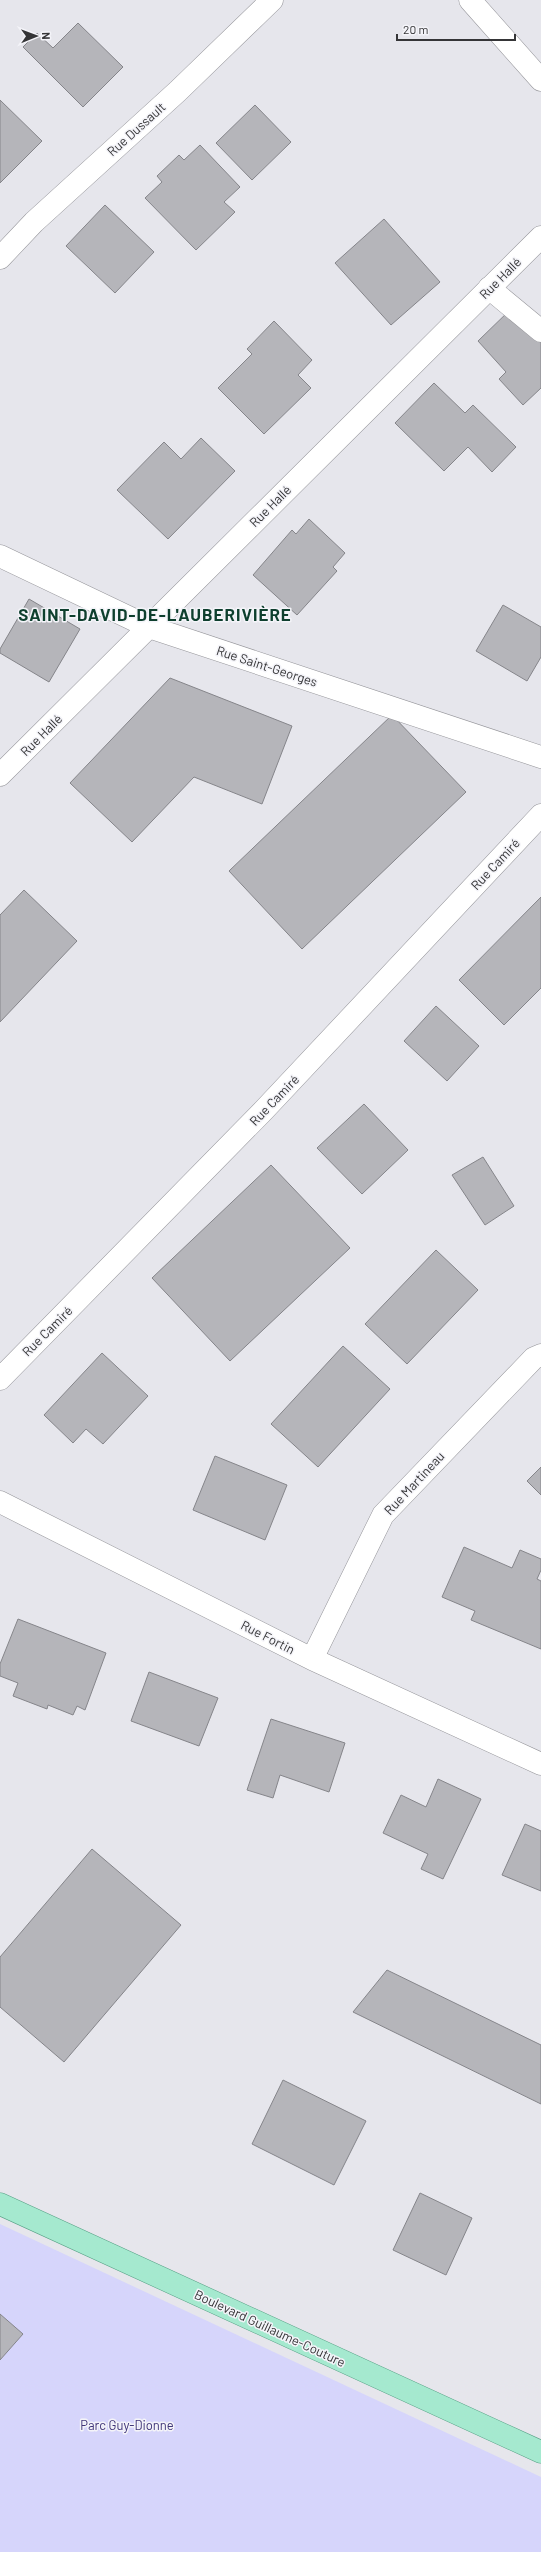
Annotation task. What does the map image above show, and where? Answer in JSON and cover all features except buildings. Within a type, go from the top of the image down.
[{"type":"main road","name":"Boulevard Guillaume-Couture","points":[[0,2204],[541,2452]]},
{"type":"street","name":"Rue Dussault","points":[[0,258],[34,222],[178,91],[272,0]]},
{"type":"street","points":[[470,0],[541,80]]},
{"type":"street","name":"Rue Hallé","points":[[0,775],[541,237]]},
{"type":"street","points":[[489,288],[541,331]]},
{"type":"street","name":"Rue Saint-Georges","points":[[0,556],[149,627],[541,757]]},
{"type":"street","name":"Rue Camiré","points":[[0,1379],[264,1110],[541,815]]},
{"type":"street","name":"Rue Martineau","points":[[312,1659],[383,1515],[534,1358],[541,1355]]},
{"type":"street","name":"Rue Fortin","points":[[0,1502],[312,1659],[541,1764]]},
{"type":"green space","name":"Parc Guy-Dionne","points":[[0,2224],[541,2477],[541,2552],[0,2552]]},
{"type":"district","name":"SAINT-DAVID-DE-L'AUBERIVIÈRE","points":[[155,615]]}]
